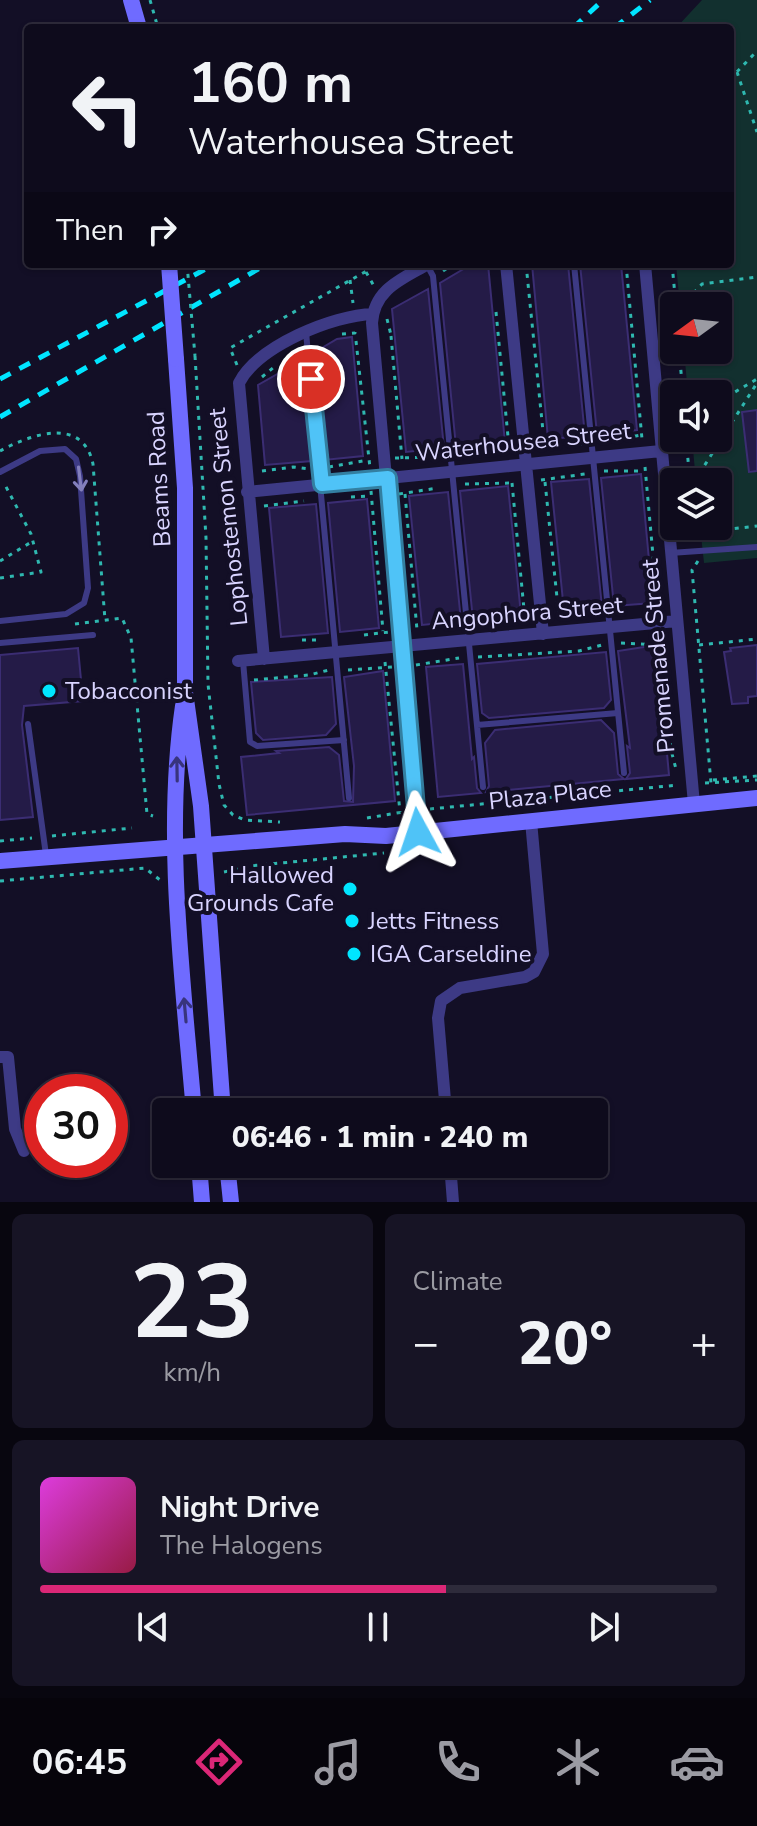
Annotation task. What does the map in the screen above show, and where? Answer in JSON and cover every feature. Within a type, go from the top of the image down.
[{"type":"main road","points":[[131,0],[138,24]]},
{"type":"main road","name":"Beams Road","points":[[169,268],[185,488],[185,692],[177,748],[177,846],[193,1098]]},
{"type":"main road","name":"Beams Road","points":[[185,692],[196,749],[222,1098]]},
{"type":"main road","name":"Plaza Place","points":[[203,845],[418,832],[757,798]]},
{"type":"main road","points":[[0,861],[203,845]]},
{"type":"main road","points":[[200,1178],[202,1202]]},
{"type":"main road","points":[[228,1178],[231,1202]]},
{"type":"street","points":[[418,832],[373,314],[381,294],[429,268]]},
{"type":"street","points":[[506,268],[543,634]]},
{"type":"street","name":"Promenade Street","points":[[645,268],[660,439]]},
{"type":"street","name":"Lophostemon Street","points":[[264,659],[238,397],[242,376],[254,363],[306,332],[344,315],[373,314]]},
{"type":"street","name":"Waterhousea Street","points":[[247,492],[660,451]]},
{"type":"street","name":"Promenade Street","points":[[661,452],[677,621],[686,784],[694,804]]},
{"type":"street","name":"Angophora Street","points":[[240,661],[336,646],[384,648],[677,621]]},
{"type":"street","points":[[445,1098],[438,1018],[441,1001],[460,988],[525,977],[534,972],[543,954],[531,821]]},
{"type":"street","points":[[0,1057],[8,1057],[15,1129],[24,1151]]},
{"type":"street","points":[[451,1178],[453,1202]]},
{"type":"lane","points":[[429,268],[454,471],[483,787]]},
{"type":"lane","points":[[574,268],[596,457],[624,773]]},
{"type":"lane","points":[[306,332],[349,798]]},
{"type":"lane","points":[[0,474],[46,449],[65,449],[76,459],[80,476],[88,588],[84,603],[73,612],[0,621]]},
{"type":"lane","points":[[670,553],[757,547]]},
{"type":"lane","points":[[0,643],[93,635]]},
{"type":"lane","points":[[240,661],[245,681],[250,742],[257,746],[344,740]]},
{"type":"lane","points":[[477,725],[618,713]]},
{"type":"lane","points":[[28,724],[46,856]]},
{"type":"path","points":[[150,0],[157,24]]},
{"type":"path","points":[[734,75],[757,51]]},
{"type":"path","points":[[737,72],[757,132]]},
{"type":"path","points":[[187,268],[205,512],[208,684],[215,752],[224,805],[233,815],[252,821]]},
{"type":"path","points":[[242,376],[230,348],[372,268]]},
{"type":"path","points":[[514,621],[559,617],[545,480],[547,462],[526,268]]},
{"type":"path","points":[[626,268],[671,750],[686,784]]},
{"type":"path","points":[[672,268],[675,292]]},
{"type":"path","points":[[695,292],[702,284],[757,277]]},
{"type":"path","points":[[495,310],[525,620]]},
{"type":"path","points":[[356,341],[391,336],[388,311]]},
{"type":"path","points":[[355,333],[400,812]]},
{"type":"path","points":[[732,394],[757,381]]},
{"type":"path","points":[[701,468],[757,381]]},
{"type":"path","points":[[260,463],[264,508]]},
{"type":"path","points":[[0,474],[33,541],[41,572],[0,578]]},
{"type":"path","points":[[732,529],[757,526]]},
{"type":"path","points":[[696,540],[698,561],[692,570],[711,782]]},
{"type":"path","points":[[0,561],[33,541]]},
{"type":"path","points":[[646,609],[658,609]]},
{"type":"path","points":[[75,624],[122,618],[131,638],[147,814],[153,816]]},
{"type":"path","points":[[297,641],[336,646],[383,632],[425,629]]},
{"type":"path","points":[[699,645],[757,639]]},
{"type":"path","points":[[245,681],[309,675],[338,667],[358,671],[443,663],[470,656],[492,658],[579,651],[612,643],[661,645]]},
{"type":"path","points":[[381,817],[416,810],[757,778]]},
{"type":"path","points":[[0,841],[132,828]]},
{"type":"path","points":[[224,872],[250,866],[384,854]]},
{"type":"path","points":[[0,881],[145,868],[160,880]]},
{"type":"green space","points":[[702,0],[757,0],[757,558],[704,563],[702,540],[732,540],[732,468],[695,468],[693,452],[732,452],[732,380],[687,380],[685,364],[732,364],[732,292],[679,292],[676,268],[734,268],[734,24],[680,24]]},
{"type":"building","points":[[465,268],[488,268],[505,443],[456,447],[440,283]]},
{"type":"building","points":[[532,268],[568,268],[585,436],[548,439]]},
{"type":"building","points":[[580,268],[621,268],[637,430],[597,434]]},
{"type":"building","points":[[428,289],[444,448],[406,452],[392,309]]},
{"type":"building","points":[[352,337],[363,456],[324,460],[315,352],[337,339]]},
{"type":"building","points":[[297,363],[303,366],[312,461],[265,465],[258,385]]},
{"type":"building","points":[[757,410],[757,471],[749,472],[742,412]]},
{"type":"building","points":[[641,474],[653,603],[614,606],[601,478]]},
{"type":"building","points":[[589,479],[602,607],[564,611],[551,482]]},
{"type":"building","points":[[508,486],[521,615],[473,620],[460,491]]},
{"type":"building","points":[[448,492],[461,621],[422,625],[409,496]]},
{"type":"building","points":[[367,499],[379,628],[340,632],[328,503]]},
{"type":"building","points":[[316,504],[328,633],[281,637],[269,508]]},
{"type":"building","points":[[657,645],[669,775],[626,779],[630,773],[627,746],[630,748],[618,651]]},
{"type":"building","points":[[757,645],[757,696],[748,697],[748,703],[732,704],[724,652],[731,651],[730,648]]},
{"type":"building","points":[[78,648],[83,701],[24,706],[22,725],[33,817],[0,820],[0,655]]},
{"type":"building","points":[[606,652],[611,700],[604,708],[489,718],[482,713],[477,664]]},
{"type":"building","points":[[463,664],[472,759],[474,757],[477,788],[481,793],[438,797],[426,667]]},
{"type":"building","points":[[383,671],[395,801],[247,815],[241,757],[279,753],[276,751],[329,747],[339,755],[344,801],[353,802],[354,766],[344,677]]},
{"type":"building","points":[[332,677],[336,724],[326,735],[263,740],[256,733],[251,682]]},
{"type":"building","points":[[601,720],[614,733],[618,774],[624,779],[486,792],[489,786],[485,743],[495,730]]},
{"type":"railway","points":[[577,24],[603,0]]},
{"type":"railway","points":[[619,24],[650,0]]},
{"type":"railway","points":[[0,379],[208,268]]},
{"type":"railway","points":[[0,417],[260,268]]},
{"type":"place","name":"Tobacconist","points":[[49,691]]},
{"type":"place","name":"Hallowed Grounds Cafe","points":[[350,889]]},
{"type":"place","name":"Jetts Fitness","points":[[352,921]]},
{"type":"place","name":"IGA Carseldine","points":[[354,954]]},
{"type":"route","points":[[311,379],[322,484],[388,478],[418,832]]}]
